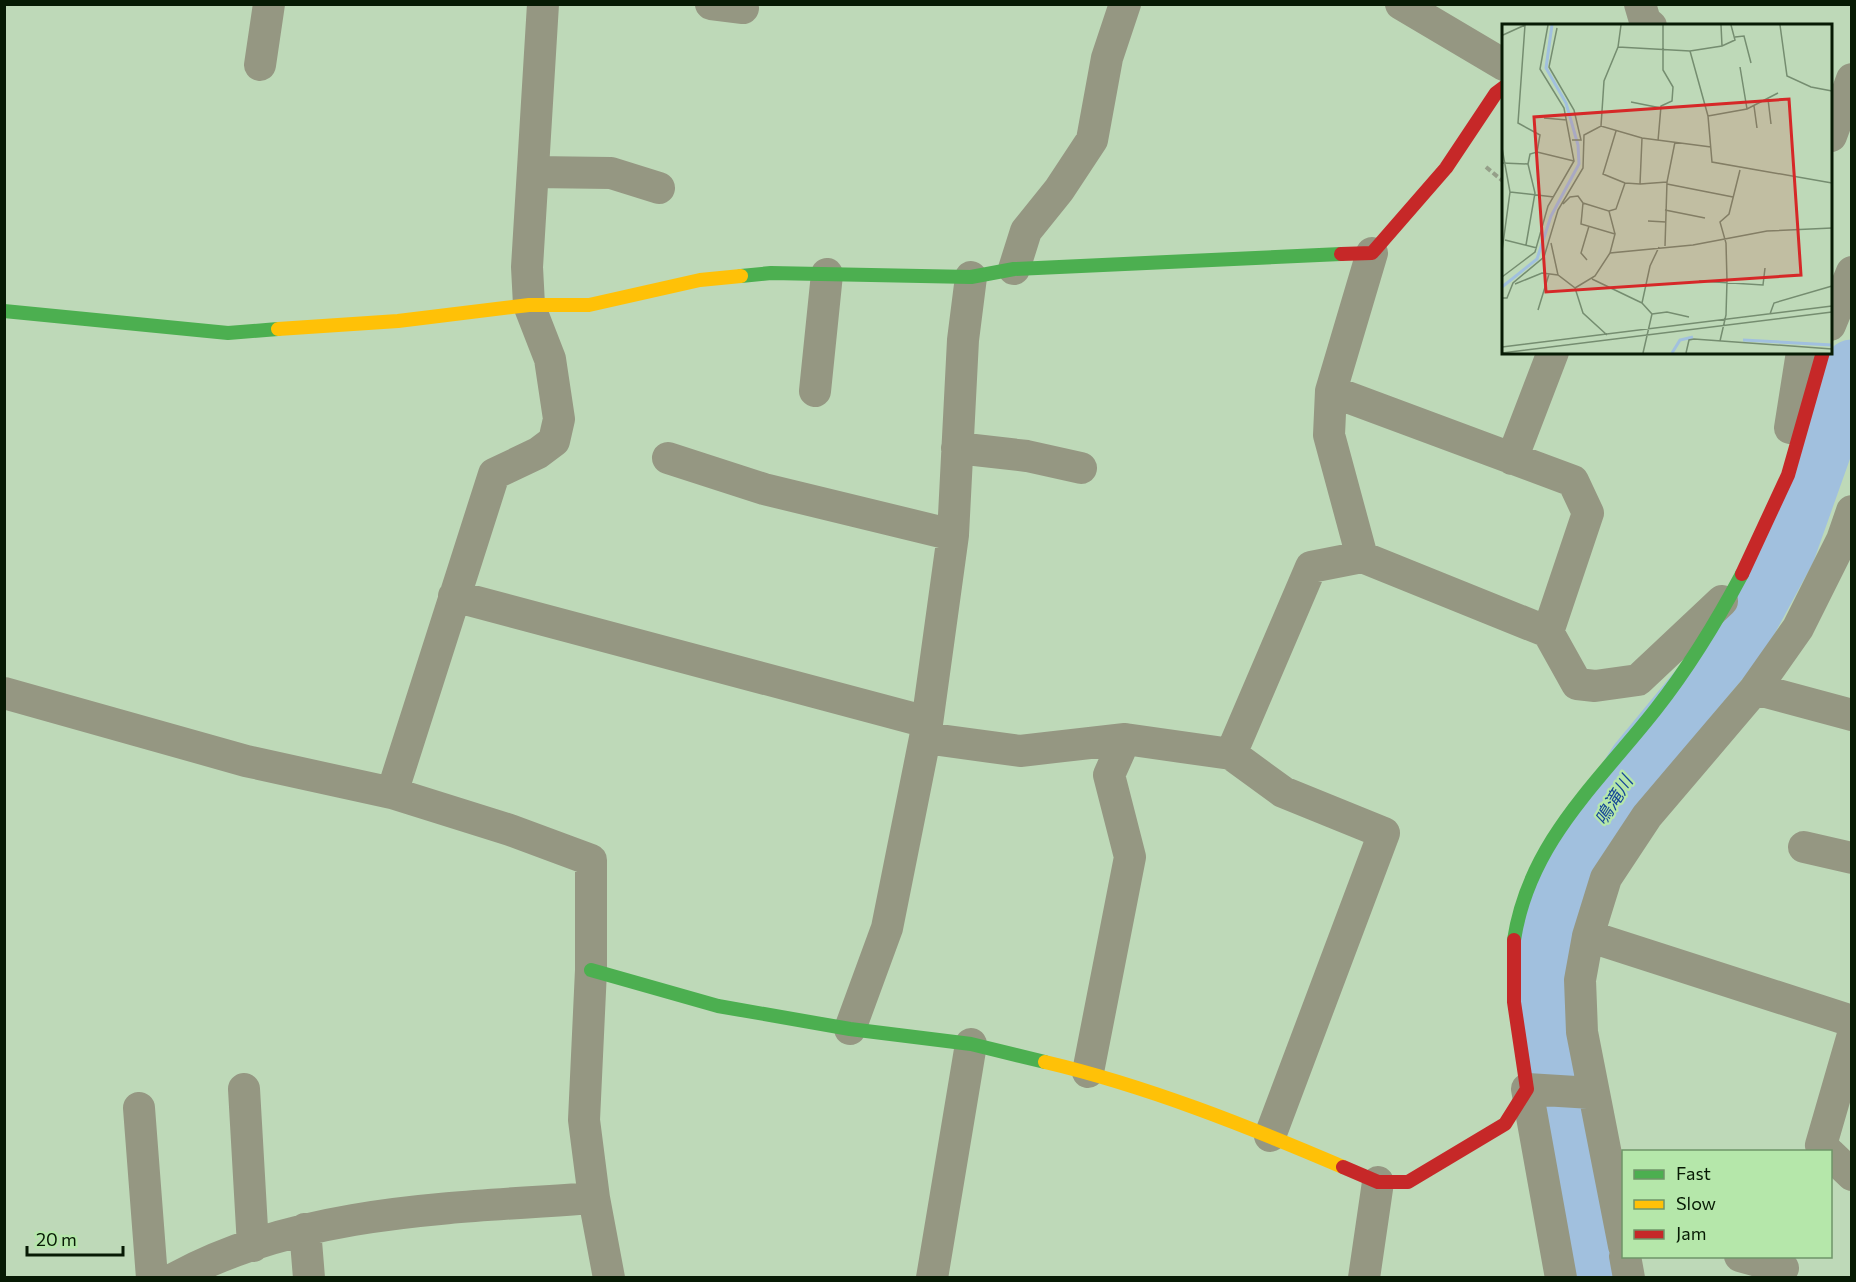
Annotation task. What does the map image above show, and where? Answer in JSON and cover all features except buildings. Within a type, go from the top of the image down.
[{"type":"street","points":[[260,65],[269,4]]},
{"type":"street","points":[[392,793],[494,474],[538,453],[554,441],[559,419],[550,359],[529,305],[527,267],[543,4]]},
{"type":"street","points":[[711,4],[743,8]]},
{"type":"street","points":[[1014,269],[1026,231],[1059,190],[1092,140],[1107,58],[1125,4]]},
{"type":"street","points":[[1401,4],[1502,64]]},
{"type":"street","points":[[1832,132],[1851,79]]},
{"type":"street","points":[[1362,557],[1329,435],[1331,391],[1372,253],[1446,168],[1496,93],[1502,88]]},
{"type":"street","points":[[1832,135],[1851,137]]},
{"type":"street","points":[[534,172],[611,173],[658,188]]},
{"type":"street","points":[[4,311],[228,333],[398,321],[529,305],[589,305],[700,280],[771,273],[971,277],[1014,269],[1372,253]]},
{"type":"street","points":[[1832,320],[1851,272]]},
{"type":"street","points":[[815,391],[827,274]]},
{"type":"street","points":[[850,1029],[887,928],[926,730],[953,535],[963,340],[971,277]]},
{"type":"street","points":[[1512,459],[1552,354]]},
{"type":"street","points":[[1779,494],[1802,354]]},
{"type":"street","points":[[1561,1278],[1533,1089],[1512,998],[1512,946],[1526,884],[1556,831],[1678,680],[1732,592],[1779,494],[1797,445],[1822,354]]},
{"type":"street","points":[[1331,391],[1573,482],[1588,513],[1548,632]]},
{"type":"street","points":[[957,448],[1028,456],[1081,468]]},
{"type":"street","points":[[668,458],[764,489],[953,535]]},
{"type":"street","points":[[1622,1236],[1584,1093],[1580,980],[1588,936],[1606,878],[1647,816],[1755,690],[1798,628],[1842,540],[1851,511]]},
{"type":"street","points":[[1231,754],[1311,567],[1362,557],[1548,632],[1576,684],[1595,686],[1638,680],[1732,592]]},
{"type":"street","points":[[454,596],[926,730],[1020,751],[1125,739],[1231,754],[1283,792],[1384,833],[1270,1136]]},
{"type":"street","points":[[1755,690],[1851,715]]},
{"type":"street","points":[[4,693],[246,761],[392,793],[510,830],[591,860],[591,970],[585,1120],[594,1198],[609,1278]]},
{"type":"street","points":[[1088,1072],[1130,857],[1109,775],[1125,739]]},
{"type":"street","points":[[1804,847],[1851,858]]},
{"type":"street","points":[[1588,936],[1851,1021]]},
{"type":"street","points":[[591,970],[718,1006],[850,1029],[971,1044],[1088,1072],[1270,1136],[1378,1182],[1408,1182],[1505,1124],[1533,1089]]},
{"type":"street","points":[[1826,1150],[1821,1145],[1851,1038]]},
{"type":"street","points":[[932,1278],[971,1044]]},
{"type":"street","points":[[244,1089],[253,1246]]},
{"type":"street","points":[[1533,1089],[1584,1093]]},
{"type":"street","points":[[139,1108],[152,1278]]},
{"type":"street","points":[[1832,1156],[1851,1175]]},
{"type":"street","points":[[1364,1278],[1378,1182]]},
{"type":"street","points":[[175,1278],[199,1265],[305,1228],[426,1210],[594,1198]]},
{"type":"street","points":[[305,1228],[309,1278]]},
{"type":"street","points":[[1626,1258],[1629,1278]]},
{"type":"street","points":[[1744,1258],[1783,1268]]},
{"type":"waterway","name":"鳴滝川","points":[[1598,1278],[1550,1053],[1545,965],[1552,916],[1593,832],[1637,762],[1741,636],[1787,551],[1852,368]]},
{"type":"traffic: fast","points":[[741,276],[771,273],[971,277],[1014,269],[1341,254]]},
{"type":"traffic: fast","points":[[4,311],[228,333],[278,329]]},
{"type":"traffic: fast","points":[[1514,940],[1522,905],[1534,873],[1550,843],[1590,789],[1680,677],[1713,626],[1742,574]]},
{"type":"traffic: fast","points":[[591,970],[718,1006],[850,1029],[971,1044],[1045,1062]]},
{"type":"traffic: slow","points":[[278,329],[398,321],[529,305],[589,305],[700,280],[741,276]]},
{"type":"traffic: slow","points":[[1045,1062],[1121,1083],[1196,1108],[1343,1167]]},
{"type":"traffic: jam","points":[[1341,254],[1372,253],[1446,168],[1496,93],[1502,88]]},
{"type":"traffic: jam","points":[[1742,574],[1788,475],[1822,354]]},
{"type":"traffic: jam","points":[[1343,1167],[1378,1182],[1408,1182],[1505,1124],[1527,1089],[1514,1002],[1514,940]]}]
